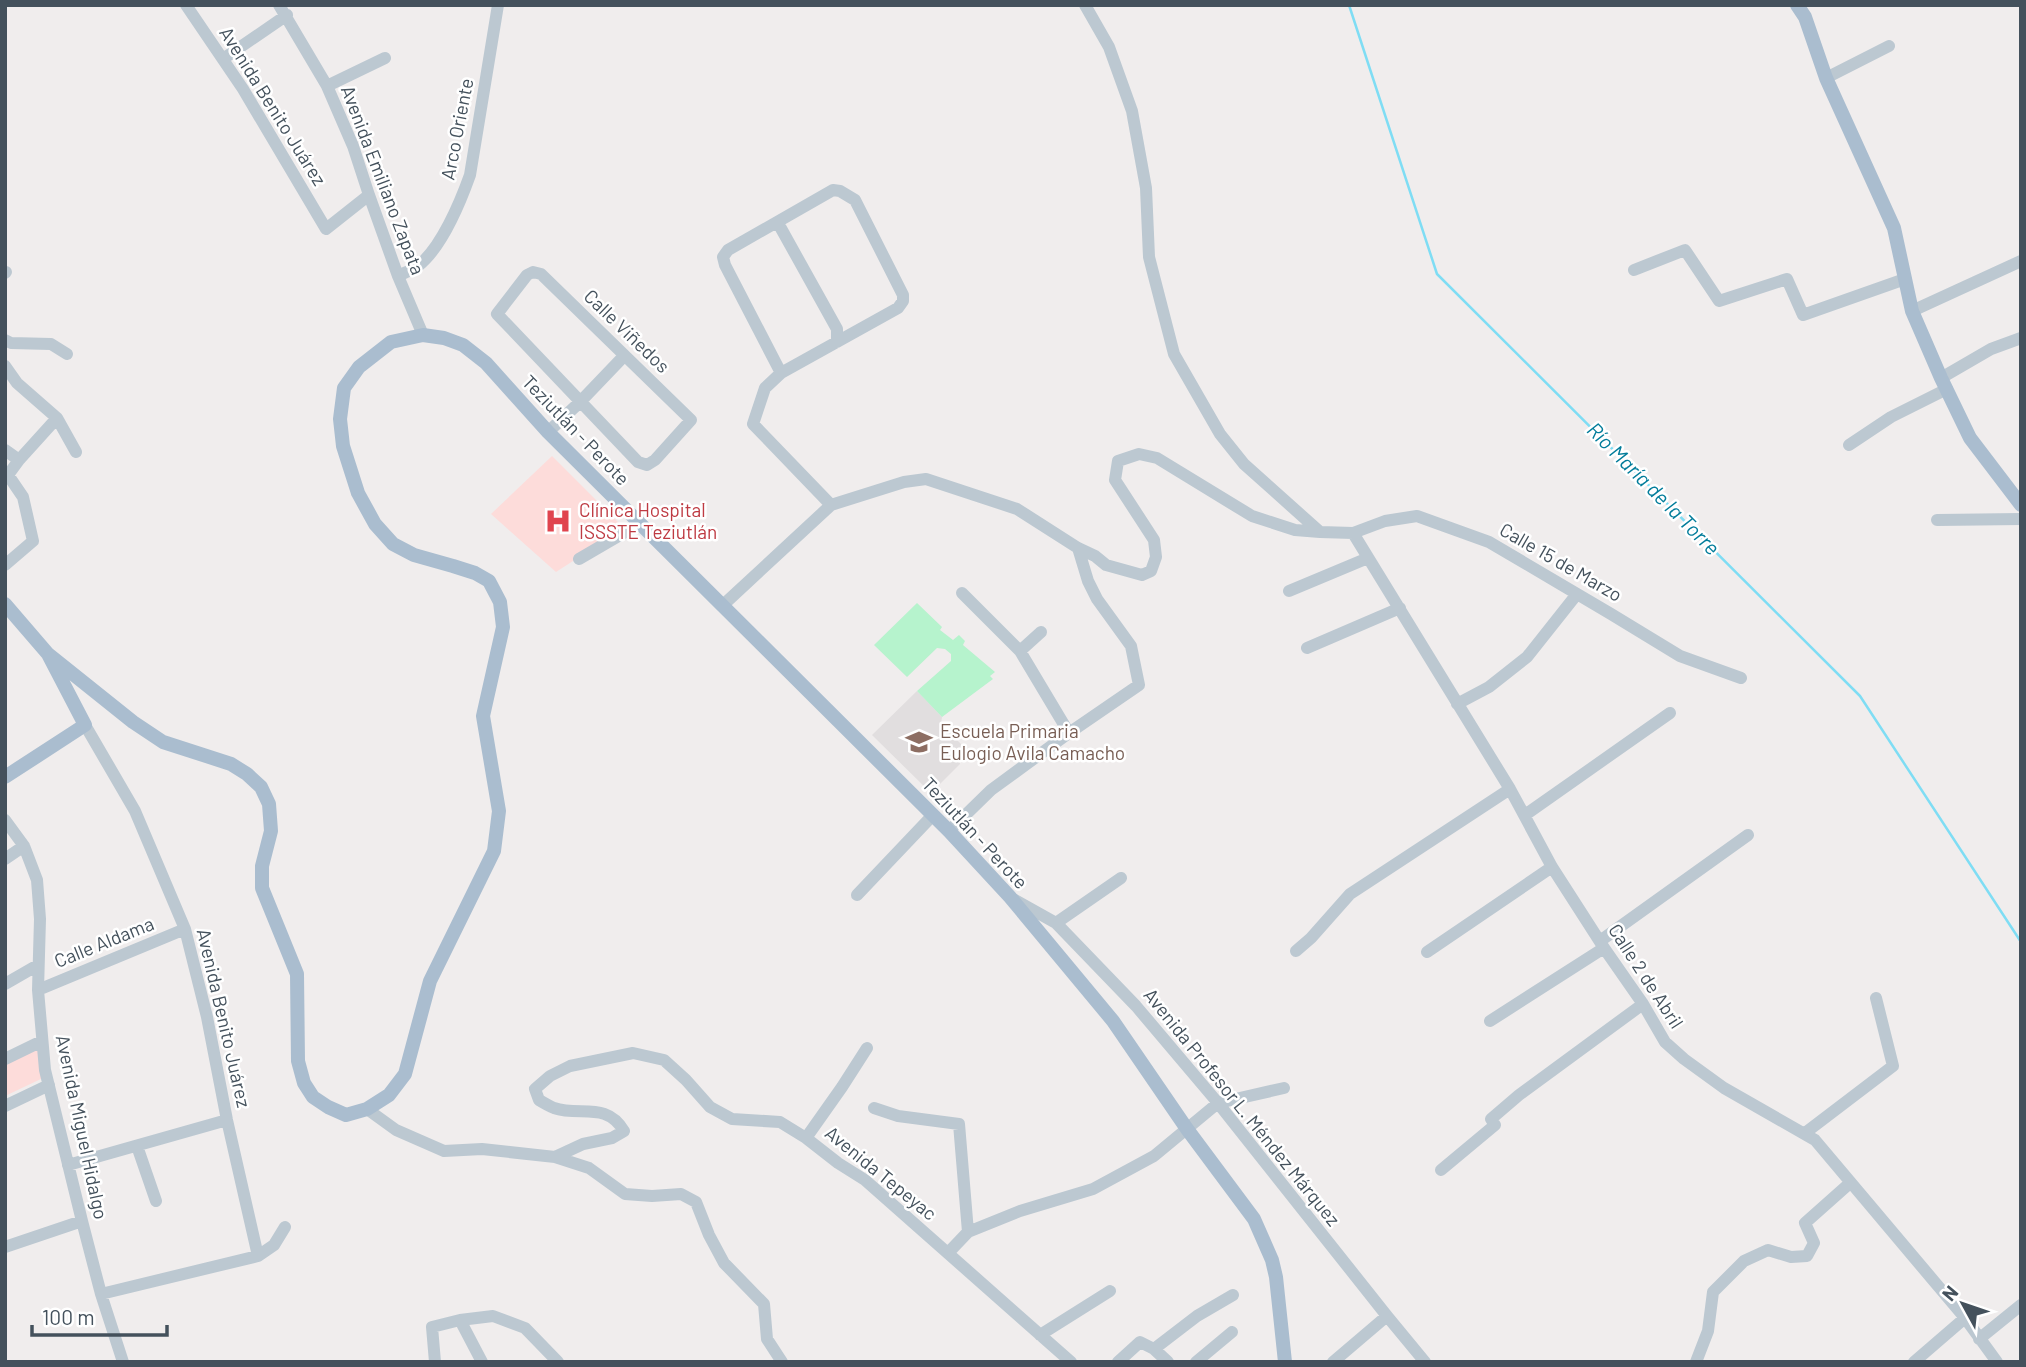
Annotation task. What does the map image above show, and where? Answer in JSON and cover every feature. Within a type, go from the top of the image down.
[{"type":"main road","points":[[1797,5],[1805,17],[1826,78],[1894,228],[1912,311],[1944,383],[1970,438],[2021,505]]},
{"type":"main road","points":[[48,654],[133,722],[163,742],[231,764],[261,787],[270,804],[271,831],[262,866],[262,888],[297,974],[298,1061],[304,1083],[313,1097],[346,1115],[367,1109],[389,1095],[405,1074],[430,981],[494,851],[499,811],[483,716],[503,627],[500,602],[489,581],[475,573],[414,555],[393,544],[374,524],[358,493],[343,446],[341,419],[344,388],[359,367],[391,342],[423,335]]},
{"type":"main road","name":"Teziutlán - Perote","points":[[423,335],[444,338],[463,345],[486,363],[548,432],[949,831],[1010,897],[1113,1021],[1186,1129],[1254,1219],[1272,1260],[1276,1277],[1285,1362]]},
{"type":"main road","name":"Avenida Benito Juárez","points":[[5,604],[48,654],[85,725]]},
{"type":"main road","points":[[5,777],[85,725]]},
{"type":"street","name":"Avenida Benito Juárez","points":[[186,5],[243,89],[326,229],[369,195]]},
{"type":"street","name":"Arco Oriente","points":[[398,276],[426,258],[445,230],[470,176],[498,5]]},
{"type":"street","points":[[1085,5],[1109,47],[1132,111],[1146,188],[1149,257],[1174,354],[1220,434],[1244,464],[1320,532]]},
{"type":"street","points":[[223,59],[283,10]]},
{"type":"street","name":"Avenida Emiliano Zapata","points":[[283,10],[327,86],[353,146],[398,276],[423,335]]},
{"type":"street","points":[[1826,78],[1889,46]]},
{"type":"street","points":[[327,86],[385,58]]},
{"type":"street","points":[[781,373],[724,265],[723,257],[728,250],[833,190],[840,191],[855,200],[903,295],[903,301],[898,308],[781,373],[765,388],[753,424],[831,505]]},
{"type":"street","points":[[778,223],[837,329],[836,342]]},
{"type":"street","points":[[1634,270],[1685,250],[1719,301],[1787,279],[1803,315],[1905,279]]},
{"type":"street","points":[[1912,311],[2021,261]]},
{"type":"street","name":"Calle Viñedos","points":[[533,272],[541,274],[624,356],[691,420],[655,460],[647,465],[638,462],[497,314],[527,275],[533,272]]},
{"type":"street","points":[[1849,445],[1991,349],[2021,338]]},
{"type":"street","points":[[5,340],[51,344],[67,354]]},
{"type":"street","points":[[548,432],[624,356]]},
{"type":"street","points":[[5,366],[16,383],[57,418],[76,452]]},
{"type":"street","points":[[5,565],[33,541],[23,497],[8,475],[57,418]]},
{"type":"street","points":[[5,450],[19,460]]},
{"type":"street","points":[[722,606],[831,505],[904,482],[926,480],[1017,509],[1107,565],[1142,575],[1151,571],[1156,557],[1154,540],[1115,480],[1118,461],[1139,454],[1157,458],[1252,516],[1295,530],[1353,533]]},
{"type":"street","name":"Calle 15 de Marzo","points":[[1353,533],[1385,522],[1417,516],[1489,542],[1680,656],[1741,678]]},
{"type":"street","points":[[1937,520],[2021,519]]},
{"type":"street","points":[[579,559],[639,524]]},
{"type":"street","name":"Calle 2 de Abril","points":[[1353,533],[1510,789],[1552,867],[1643,1004],[1665,1042],[1724,1087],[1815,1140],[1965,1318],[1997,1362]]},
{"type":"street","points":[[949,831],[992,790],[1139,685],[1131,646],[1097,599],[1088,581],[1078,548]]},
{"type":"street","points":[[1289,591],[1368,558]]},
{"type":"street","points":[[962,593],[1020,650],[1069,733]]},
{"type":"street","points":[[1457,704],[1489,687],[1527,657],[1577,594]]},
{"type":"street","points":[[1307,648],[1400,608]]},
{"type":"street","points":[[1020,650],[1041,632]]},
{"type":"street","points":[[1525,815],[1670,713]]},
{"type":"street","name":"Avenida Benito Juárez","points":[[85,725],[135,811],[185,929],[207,1017],[258,1256]]},
{"type":"street","points":[[1296,951],[1350,894],[1510,789]]},
{"type":"street","points":[[857,895],[933,815]]},
{"type":"street","name":"Avenida Miguel Hidalgo","points":[[5,820],[24,846],[37,880],[40,919],[38,990],[41,1040],[48,1083],[101,1294],[123,1362]]},
{"type":"street","points":[[1490,1021],[1602,944],[1748,835]]},
{"type":"street","points":[[5,859],[24,846]]},
{"type":"street","points":[[1427,952],[1552,867]]},
{"type":"street","points":[[1056,923],[1121,877]]},
{"type":"street","name":"Avenida Profesor L. Méndez Márquez","points":[[1010,897],[1056,923],[1136,1006],[1219,1103],[1425,1362]]},
{"type":"street","name":"Calle Aldama","points":[[38,990],[185,929]]},
{"type":"street","points":[[5,984],[38,965]]},
{"type":"street","points":[[1805,1133],[1893,1066],[1876,998]]},
{"type":"street","points":[[1441,1170],[1495,1125],[1490,1119],[1519,1095],[1643,1004]]},
{"type":"street","points":[[5,1058],[41,1040]]},
{"type":"street","points":[[806,1138],[867,1048]]},
{"type":"street","name":"Avenida Tepeyac","points":[[367,1109],[396,1130],[444,1151],[482,1149],[555,1157],[583,1144],[611,1138],[624,1131],[619,1122],[611,1116],[555,1109],[539,1100],[536,1089],[550,1076],[570,1066],[633,1054],[664,1060],[710,1107],[732,1119],[780,1122],[865,1180],[1071,1362]]},
{"type":"street","points":[[5,1105],[48,1083]]},
{"type":"street","points":[[948,1253],[968,1232],[1020,1211],[1093,1189],[1154,1156],[1219,1103],[1284,1088]]},
{"type":"street","points":[[874,1108],[898,1116],[959,1124],[968,1232]]},
{"type":"street","points":[[68,1165],[227,1120]]},
{"type":"street","points":[[136,1146],[156,1201]]},
{"type":"street","points":[[555,1157],[589,1168],[625,1194],[681,1195],[696,1202],[724,1263],[764,1304],[767,1339],[782,1362]]},
{"type":"street","points":[[1696,1362],[1709,1331],[1713,1292],[1744,1261],[1768,1250],[1791,1257],[1807,1256],[1814,1244],[1805,1223],[1850,1183]]},
{"type":"street","points":[[5,1247],[82,1221]]},
{"type":"street","points":[[101,1294],[258,1256],[274,1244],[285,1227]]},
{"type":"street","points":[[1040,1335],[1111,1292]]},
{"type":"street","points":[[1154,1349],[1197,1316],[1233,1295]]},
{"type":"street","points":[[1979,1339],[2021,1305]]},
{"type":"street","points":[[435,1362],[432,1327],[493,1316],[525,1328],[558,1362]]},
{"type":"street","points":[[1333,1362],[1387,1316]]},
{"type":"street","points":[[1914,1362],[1965,1318]]},
{"type":"street","points":[[460,1320],[482,1362]]},
{"type":"street","points":[[1196,1362],[1232,1332]]},
{"type":"street","points":[[1118,1362],[1140,1342],[1154,1349],[1168,1362]]},
{"type":"shaded area","name":"Clínica Hospital ISSSTE Teziutlán","points":[[552,456],[624,528],[556,572],[491,514]]},
{"type":"shaded area","name":"Escuela Primaria Eulogio Avila Camacho","points":[[917,691],[942,717],[941,724],[966,749],[959,756],[960,764],[931,793],[872,735]]},
{"type":"shaded area","points":[[38,1047],[43,1078],[5,1096],[5,1063]]},
{"type":"green space","points":[[917,603],[942,627],[940,630],[953,640],[959,635],[965,641],[963,645],[995,672],[990,676],[993,679],[942,717],[917,691],[951,661],[951,654],[945,649],[937,648],[907,677],[874,645]]},
{"type":"waterway","name":"Río María de la Torre","points":[[1349,5],[1437,274],[1860,696],[2021,942]]},
{"type":"place","name":"Clínica Hospital ISSSTE Teziutlán","points":[[558,521]]},
{"type":"place","name":"Escuela Primaria Eulogio Avila Camacho","points":[[919,742]]}]
